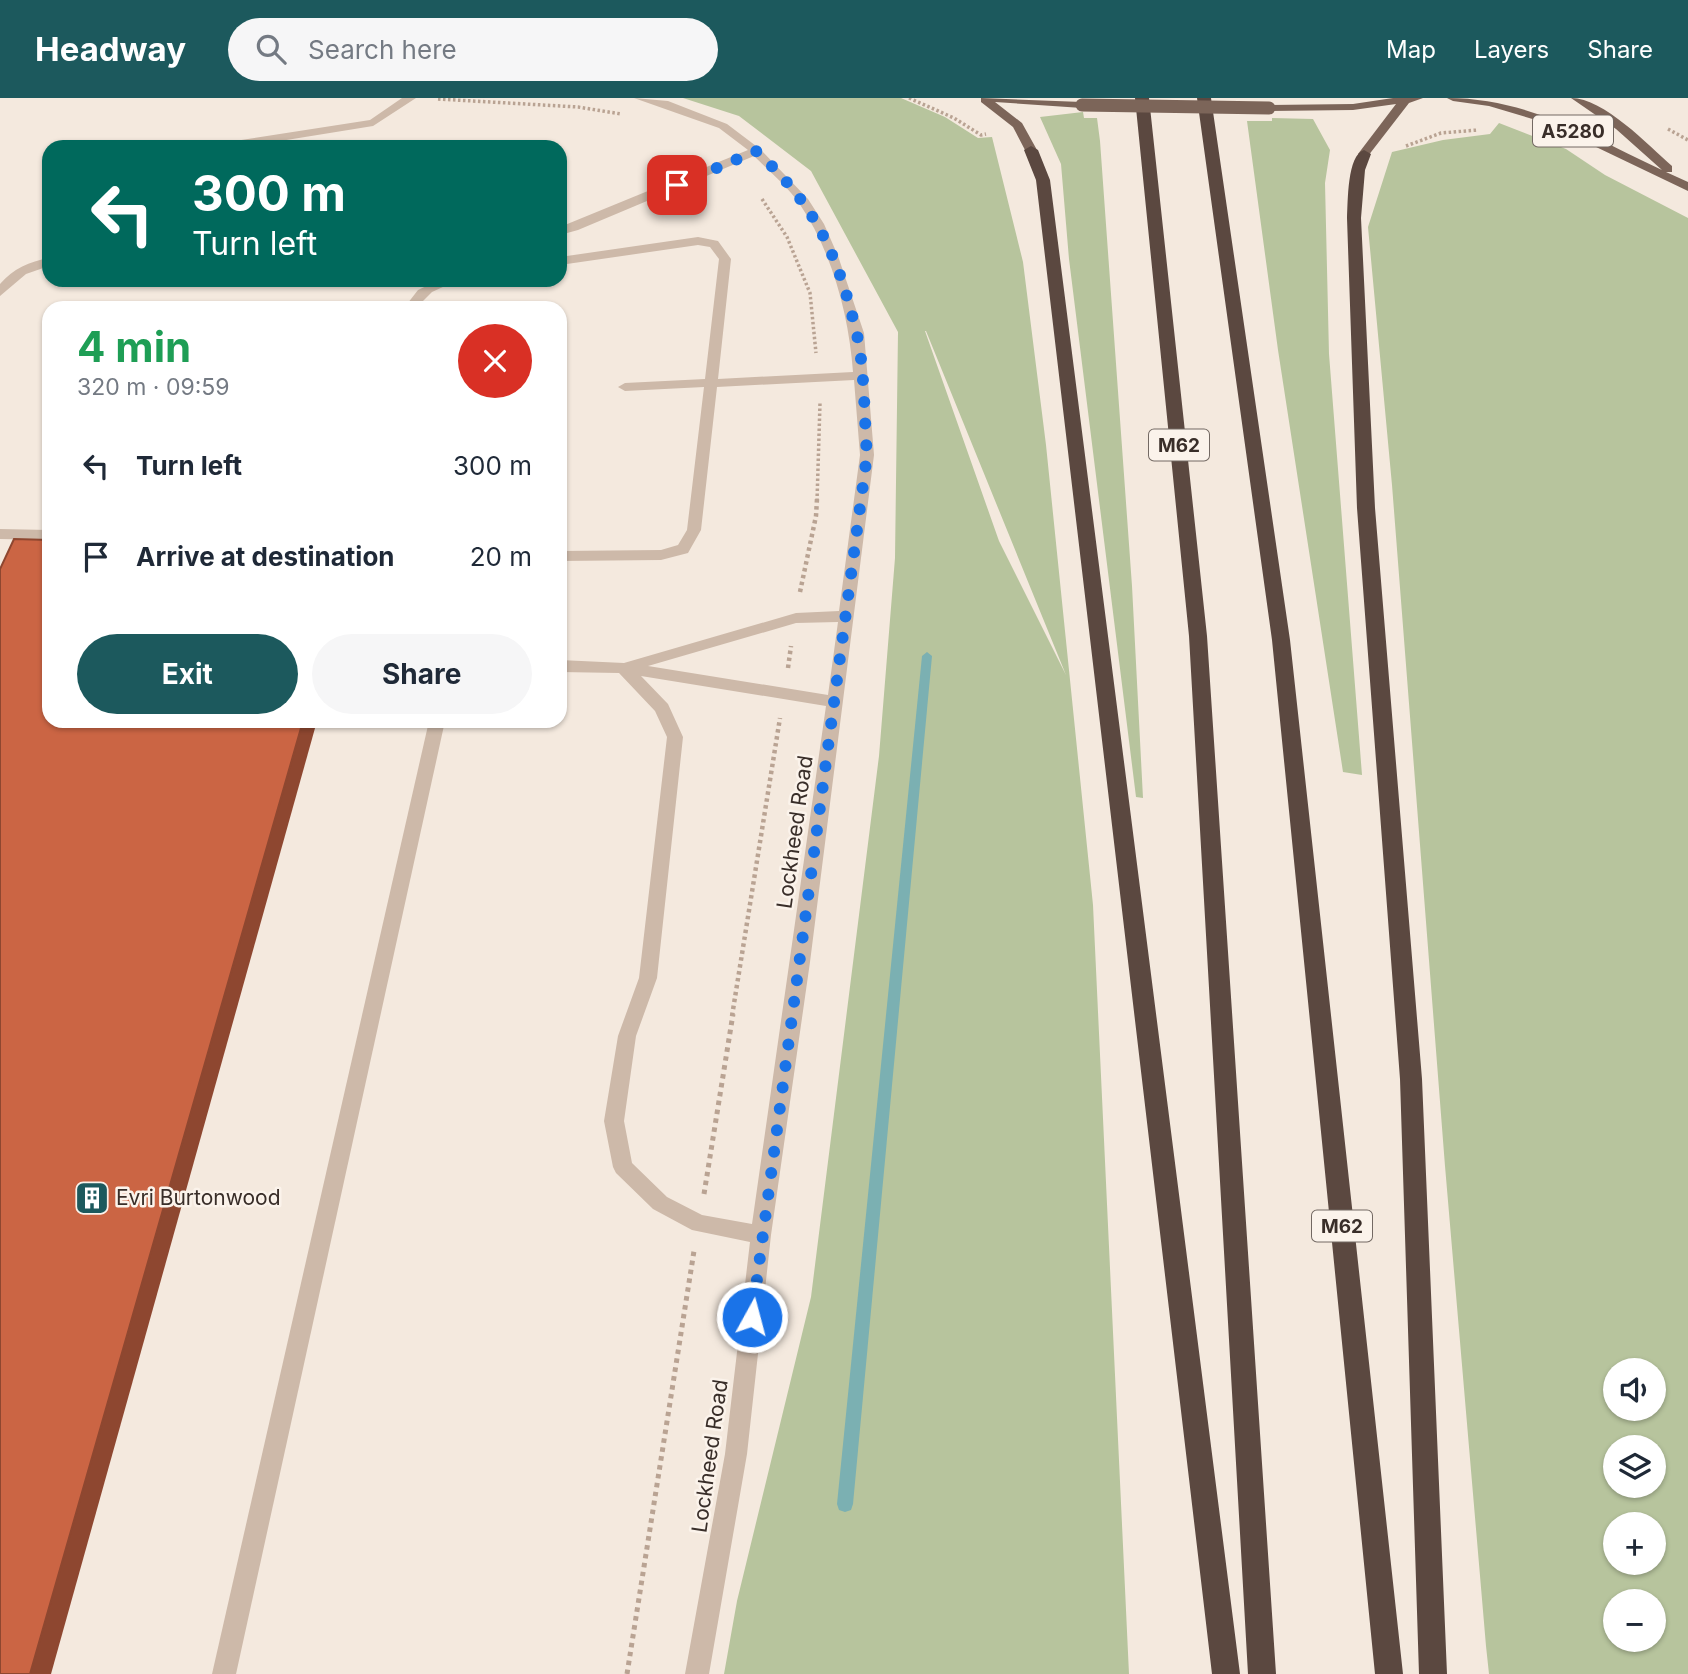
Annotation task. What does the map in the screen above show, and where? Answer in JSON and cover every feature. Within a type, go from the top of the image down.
[{"type":"highway","name":"M62","points":[[1142,98],[1198,636],[1262,1674]]},
{"type":"highway","name":"M62","points":[[1204,98],[1281,640],[1389,1674]]},
{"type":"highway","points":[[1031,149],[1042,180],[1226,1674]]},
{"type":"highway","points":[[1364,154],[1358,170],[1354,218],[1365,494],[1411,1079],[1433,1674]]},
{"type":"main road","points":[[982,98],[1018,125],[1031,149]]},
{"type":"main road","points":[[988,98],[1082,105],[1269,108],[1330,108],[1411,99]]},
{"type":"main road","name":"A5280","points":[[1453,98],[1490,103],[1550,121],[1687,186]]},
{"type":"main road","name":"A5280","points":[[1577,98],[1620,127],[1687,186]]},
{"type":"main road","points":[[1364,154],[1372,140],[1411,99]]},
{"type":"street","points":[[266,140],[373,123],[410,98]]},
{"type":"street","name":"Lockheed Road","points":[[640,98],[664,103],[723,127],[756,151],[802,199],[818,224],[832,256],[857,333],[867,455],[761,1235],[736,1454],[697,1674]]},
{"type":"street","points":[[567,230],[756,151]]},
{"type":"street","points":[[567,260],[681,242],[714,244],[725,259],[694,530],[683,549],[660,555],[567,556]]},
{"type":"street","points":[[0,292],[15,273],[42,263]]},
{"type":"street","points":[[414,301],[432,287]]},
{"type":"street","points":[[625,387],[860,376]]},
{"type":"street","points":[[0,534],[42,535]]},
{"type":"street","points":[[623,668],[796,618],[846,616]]},
{"type":"street","points":[[567,666],[623,668],[835,702]]},
{"type":"street","points":[[623,668],[662,708],[675,737],[648,978],[627,1036],[614,1121],[623,1167],[660,1203],[699,1224],[761,1235]]},
{"type":"street","points":[[224,1674],[435,728]]},
{"type":"path","points":[[909,98],[954,118],[981,135]]},
{"type":"path","points":[[445,101],[578,107],[632,117]]},
{"type":"path","points":[[1401,148],[1429,135],[1479,130]]},
{"type":"path","points":[[760,195],[788,237],[810,293],[817,363]]},
{"type":"path","points":[[706,1180],[796,618],[816,516],[820,396]]},
{"type":"path","points":[[627,1674],[690,1277]]},
{"type":"green space","points":[[683,98],[901,98],[945,117],[978,138],[992,137],[1023,262],[1046,445],[1093,905],[1129,1674],[724,1674],[737,1601],[811,1297],[879,756],[895,558],[898,332],[811,171],[739,116]],"holes":[[[926,331],[1066,675],[999,541]]]},
{"type":"green space","points":[[1083,112],[1084,118],[1097,118],[1100,141],[1132,586],[1143,798],[1136,797],[1069,259],[1061,164],[1040,117]]},
{"type":"green space","points":[[1272,118],[1313,119],[1330,150],[1325,183],[1329,354],[1362,775],[1343,772],[1278,350],[1247,121],[1272,121]]},
{"type":"green space","points":[[1499,123],[1566,149],[1605,175],[1688,218],[1688,1674],[1489,1674],[1445,1166],[1392,485],[1368,227],[1392,152],[1443,140],[1490,134]]},
{"type":"building","name":"Evri Burtonwood","points":[[14,539],[42,540],[42,728],[301,728],[30,1674],[0,1674],[0,569]]},
{"type":"waterway","points":[[845,1504],[927,656]]},
{"type":"place","name":"Evri Burtonwood","points":[[92,1198]]},
{"type":"route","points":[[677,185],[756,151],[780,173],[802,199],[818,224],[832,256],[857,333],[867,455],[752,1317]]}]
